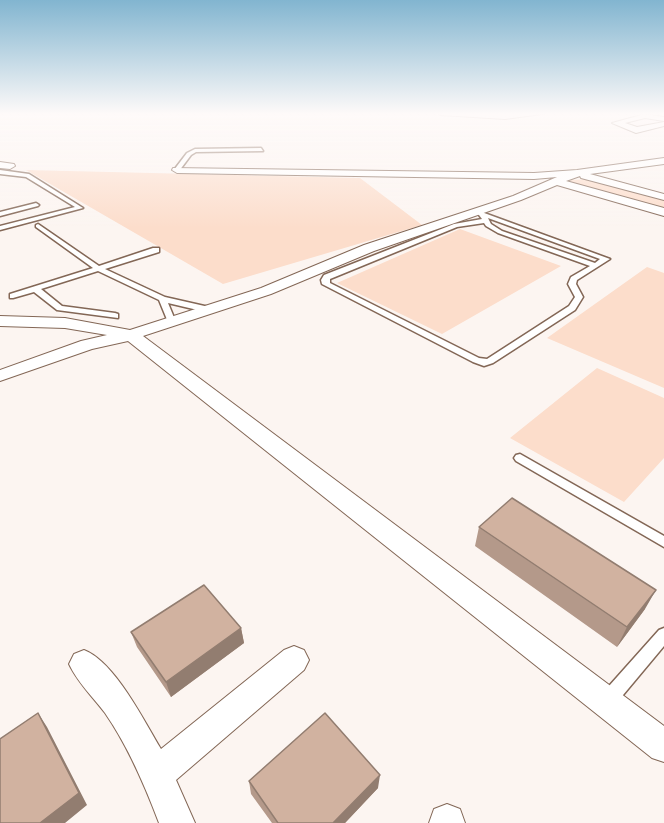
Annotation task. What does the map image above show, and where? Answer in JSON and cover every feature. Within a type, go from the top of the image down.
[{"type":"street","points":[[177,170],[534,176],[662,162]]},
{"type":"street","points":[[0,376],[87,345],[131,335],[284,284],[369,248],[480,215],[577,173],[664,197]]},
{"type":"street","points":[[534,176],[664,212]]},
{"type":"street","points":[[0,321],[65,323],[131,335],[664,746]]},
{"type":"street","points":[[157,774],[294,660]]},
{"type":"street","points":[[84,664],[117,704],[157,774],[177,823]]},
{"type":"lane","points":[[177,170],[189,154],[194,151]]},
{"type":"lane","points":[[0,172],[27,175],[80,208],[0,228]]},
{"type":"lane","points":[[0,214],[36,205]]},
{"type":"lane","points":[[480,215],[500,232],[596,266]]},
{"type":"lane","points":[[480,215],[606,259],[596,266],[574,279],[572,284],[579,297],[572,308],[484,363],[326,284],[325,280],[327,277],[480,215]]},
{"type":"lane","points":[[38,226],[99,268],[162,299],[206,309]]},
{"type":"lane","points":[[13,296],[156,250]]},
{"type":"lane","points":[[36,289],[60,309],[115,316]]},
{"type":"lane","points":[[162,299],[171,320]]},
{"type":"lane","points":[[520,458],[664,542]]},
{"type":"lane","points":[[607,701],[664,635]]},
{"type":"shaded area","points":[[26,170],[360,178],[422,225],[223,284]]},
{"type":"shaded area","points":[[589,179],[664,200],[664,209],[568,183],[571,180]]},
{"type":"shaded area","points":[[460,229],[561,266],[442,334],[337,283]]},
{"type":"shaded area","points":[[647,267],[664,273],[664,388],[547,338]]},
{"type":"shaded area","points":[[597,368],[664,398],[664,458],[624,502],[510,438]]},
{"type":"building","points":[[512,498],[656,590],[627,627],[479,527]]},
{"type":"building","points":[[204,585],[241,628],[166,682],[131,632]]},
{"type":"building","points":[[38,713],[79,793],[40,823],[0,823],[0,739]]},
{"type":"building","points":[[325,713],[380,775],[333,823],[278,823],[249,781]]}]
